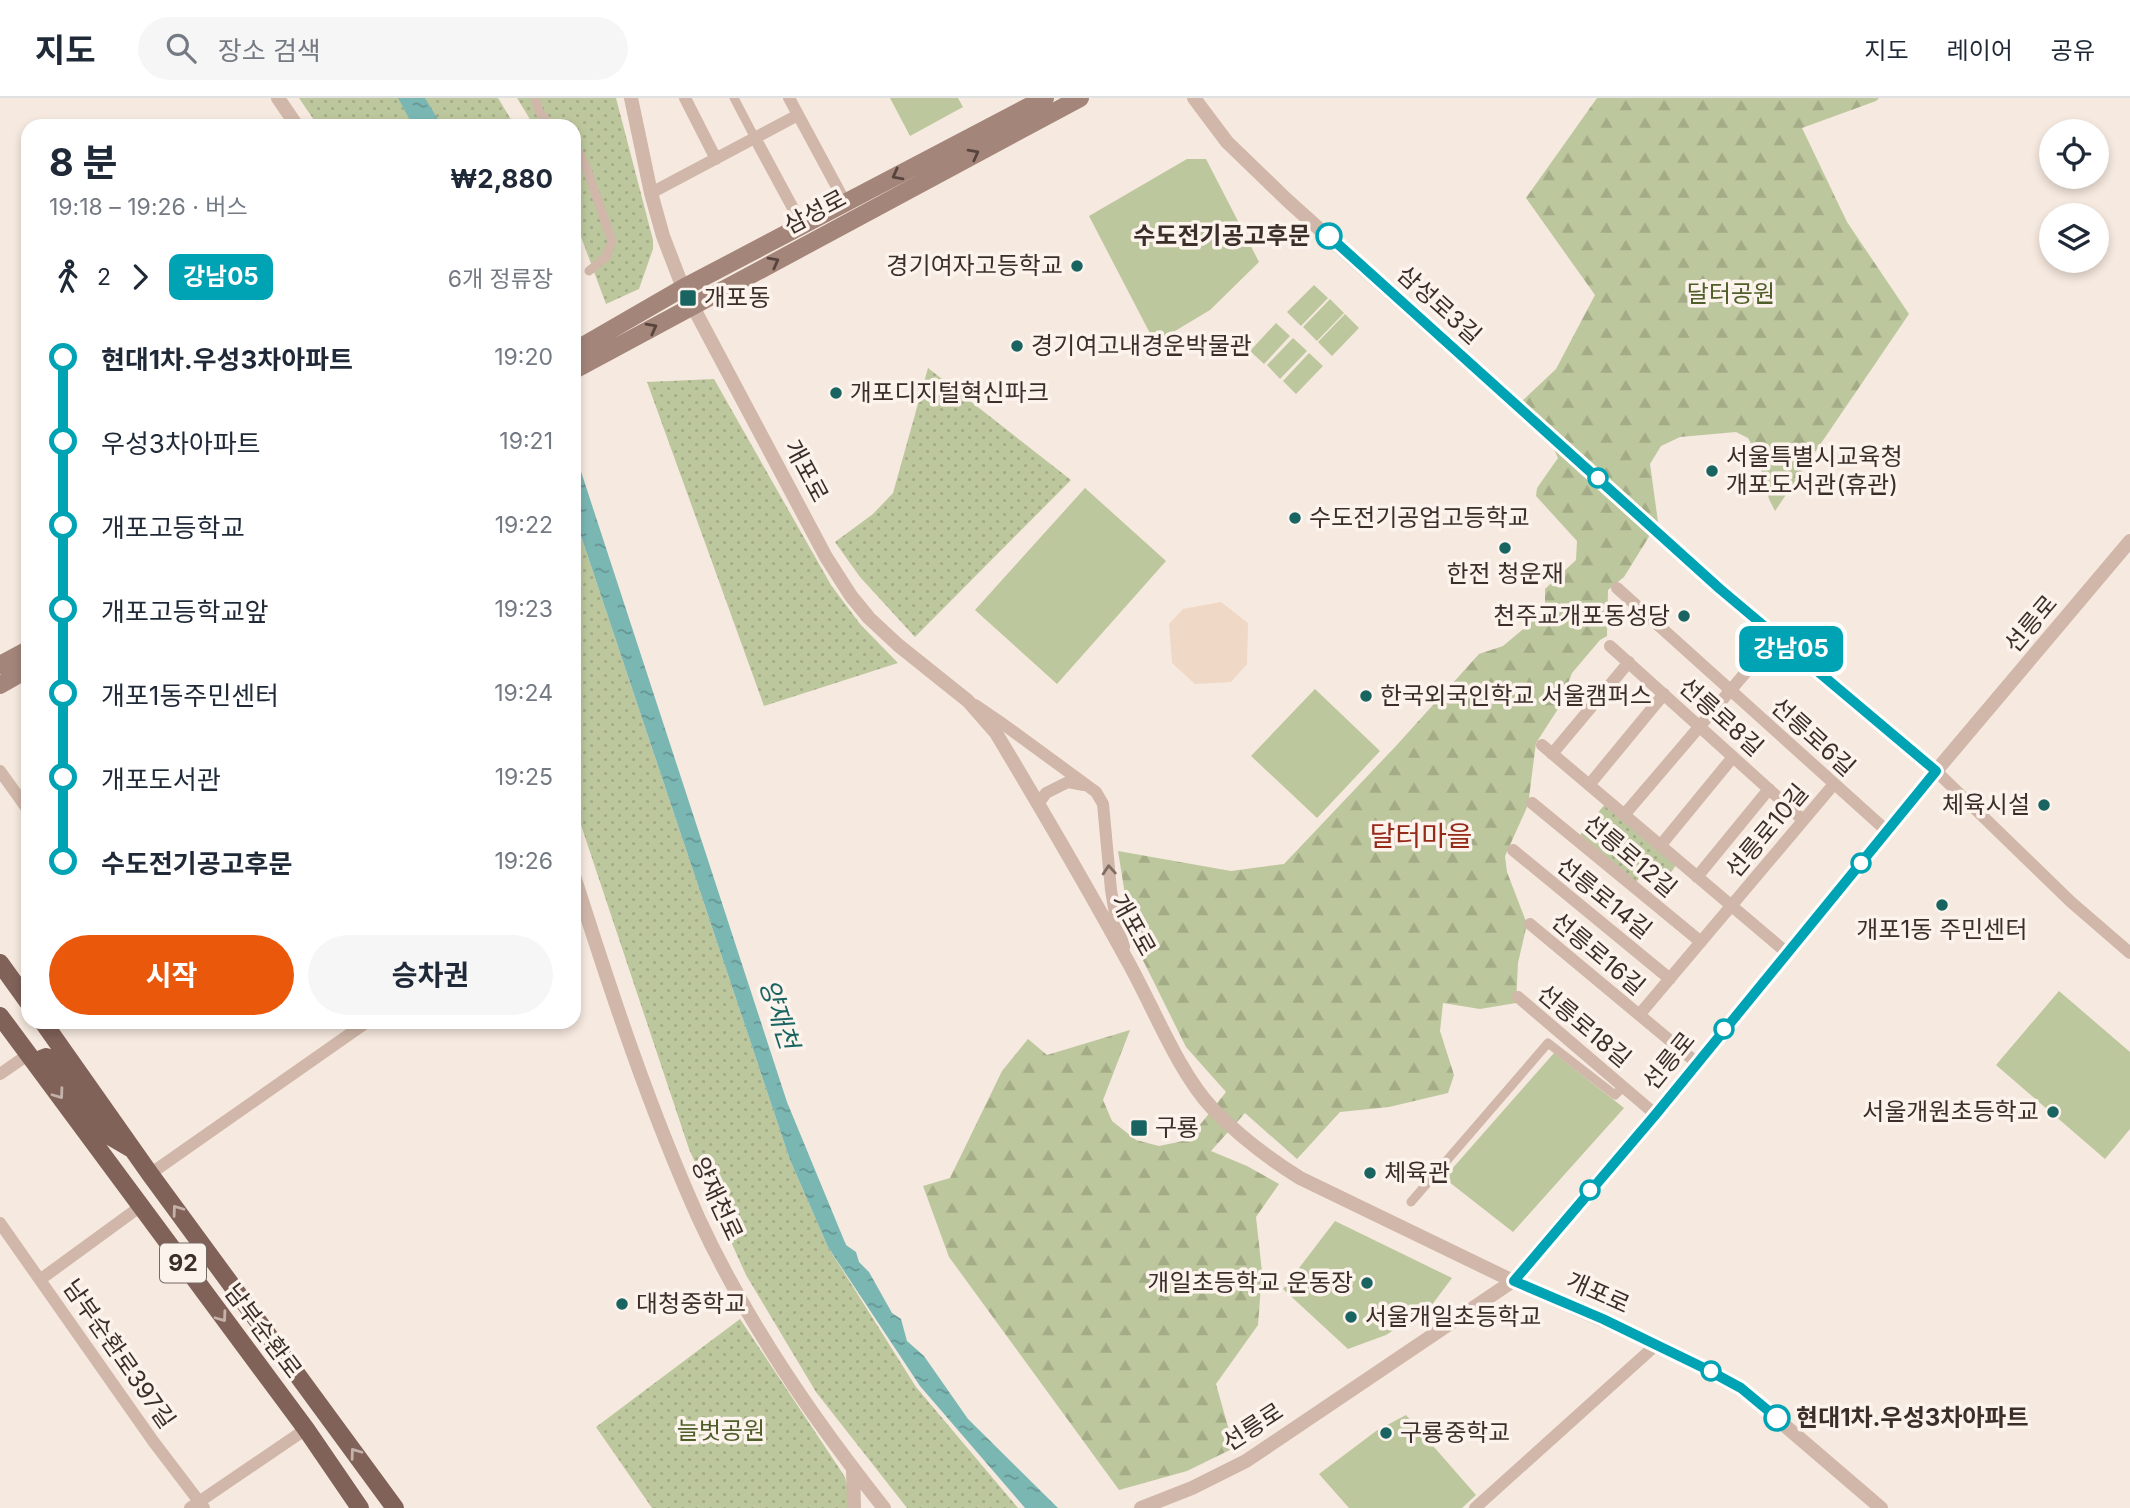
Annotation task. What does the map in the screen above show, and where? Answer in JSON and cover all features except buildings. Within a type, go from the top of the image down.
[{"type":"main road","name":"삼성로","points":[[581,347],[683,288],[1045,98]]},
{"type":"main road","name":"삼성로","points":[[581,366],[1080,98]]},
{"type":"main road","points":[[0,665],[21,654]]},
{"type":"main road","points":[[0,685],[21,673]]},
{"type":"main road","points":[[1,969],[21,993]]},
{"type":"main road","name":"남부순환로","points":[[0,1016],[306,1429],[360,1508]]},
{"type":"main road","name":"남부순환로","points":[[48,1029],[150,1174],[395,1508]]},
{"type":"main road","points":[[34,1060],[46,1057],[52,1059],[106,1134],[133,1150]]},
{"type":"street","points":[[278,98],[292,119]]},
{"type":"street","points":[[535,98],[545,119]]},
{"type":"street","name":"개포로","points":[[631,98],[651,193],[663,236],[683,288],[827,557],[851,596],[869,618],[968,701],[996,733],[1128,961],[1180,1060],[1211,1107],[1245,1138],[1300,1178],[1514,1281],[1657,1344],[1741,1388],[1881,1508]]},
{"type":"street","points":[[685,98],[716,159]]},
{"type":"street","points":[[734,98],[803,225]]},
{"type":"street","points":[[789,98],[845,202]]},
{"type":"street","name":"삼성로3길","points":[[1194,98],[1227,142],[1287,200],[1776,637],[1936,771]]},
{"type":"street","points":[[651,193],[798,115]]},
{"type":"street","points":[[581,157],[612,241],[606,257],[589,271]]},
{"type":"street","name":"선릉로","points":[[1141,1508],[1192,1488],[1246,1461],[1514,1281],[1656,1114],[1786,952],[2130,541]]},
{"type":"street","name":"선릉로6길","points":[[1617,589],[1888,832]]},
{"type":"street","points":[[1624,815],[1776,637]]},
{"type":"street","name":"선릉로8길","points":[[1610,646],[1803,820]]},
{"type":"street","points":[[1552,754],[1629,662]]},
{"type":"street","points":[[1589,785],[1664,694]]},
{"type":"street","points":[[968,701],[1096,792],[1103,804],[1111,890],[1116,920],[1128,961]]},
{"type":"street","name":"선릉로10길","points":[[1542,745],[1786,952]]},
{"type":"street","points":[[1660,846],[1733,757]]},
{"type":"street","points":[[0,771],[21,800]]},
{"type":"street","points":[[1936,771],[2071,902],[2130,953]]},
{"type":"street","points":[[1038,804],[1046,793],[1069,782],[1088,786]]},
{"type":"street","name":"선릉로10길","points":[[1731,906],[1834,784]]},
{"type":"street","name":"선릉로10길","points":[[1697,877],[1769,789]]},
{"type":"street","name":"선릉로12길","points":[[1532,803],[1701,942]]},
{"type":"street","name":"선릉로14길","points":[[1513,850],[1670,979]]},
{"type":"street","name":"양재천로","points":[[581,898],[624,1032],[700,1221],[760,1334],[827,1434],[884,1508]]},
{"type":"street","name":"선릉로16길","points":[[1639,1015],[1731,906]]},
{"type":"street","name":"선릉로16길","points":[[1530,924],[1697,1063]]},
{"type":"street","name":"선릉로18길","points":[[1518,997],[1656,1114]]},
{"type":"street","points":[[150,1174],[357,1029]]},
{"type":"street","points":[[1411,1202],[1548,1043],[1615,1095],[1620,1090]]},
{"type":"street","points":[[0,1074],[34,1060]]},
{"type":"street","points":[[41,1279],[141,1206]]},
{"type":"street","name":"남부순환로397길","points":[[0,1223],[197,1506]]},
{"type":"street","points":[[1475,1508],[1657,1344]]},
{"type":"street","points":[[197,1506],[306,1429]]},
{"type":"street","points":[[853,1469],[854,1508]]},
{"type":"green space","points":[[299,98],[498,98],[511,119],[313,119]]},
{"type":"green space","points":[[517,98],[616,98],[653,240],[653,249],[639,289],[606,304],[581,237],[581,119],[530,119]]},
{"type":"green space","points":[[890,98],[958,98],[963,107],[910,136]]},
{"type":"green space","name":"달터공원","points":[[1597,98],[1879,98],[1802,128],[1847,222],[1909,314],[1775,511],[1769,499],[1757,454],[1748,438],[1736,432],[1680,437],[1661,446],[1650,464],[1658,522],[1624,577],[1608,590],[1607,636],[1600,640],[1572,673],[1558,709],[1536,743],[1528,805],[1505,856],[1507,872],[1527,924],[1518,963],[1516,1003],[1480,1009],[1443,1003],[1440,1031],[1454,1075],[1448,1093],[1389,1107],[1340,1112],[1297,1159],[1245,1113],[1211,1151],[1247,1166],[1279,1184],[1256,1217],[1262,1272],[1258,1325],[1216,1384],[1234,1448],[1187,1471],[1119,1490],[949,1257],[923,1186],[950,1178],[1002,1071],[1028,1039],[1047,1055],[1130,1030],[1103,1100],[1112,1121],[1136,1140],[1159,1146],[1188,1140],[1226,1092],[1186,1047],[1132,938],[1118,851],[1231,871],[1284,864],[1479,654],[1503,646],[1545,611],[1545,589],[1576,560],[1577,541],[1536,496],[1537,488],[1558,458],[1547,434],[1520,403],[1556,369],[1595,295],[1526,198]]},
{"type":"green space","points":[[1187,159],[1206,159],[1259,262],[1210,310],[1155,343],[1089,216]]},
{"type":"green space","points":[[1314,285],[1328,298],[1301,326],[1287,312]]},
{"type":"green space","points":[[1330,299],[1344,313],[1317,341],[1303,327]]},
{"type":"green space","points":[[1345,314],[1359,328],[1332,356],[1318,342]]},
{"type":"green space","points":[[1276,323],[1290,336],[1264,364],[1250,351]]},
{"type":"green space","points":[[1293,338],[1307,351],[1280,379],[1267,365]]},
{"type":"green space","points":[[1309,353],[1323,366],[1296,394],[1283,381]]},
{"type":"green space","points":[[928,368],[1071,480],[915,637],[860,577],[835,542],[873,514],[893,493]]},
{"type":"green space","points":[[714,379],[831,585],[860,624],[898,663],[764,706],[647,382]]},
{"type":"green space","points":[[1085,488],[1166,561],[1057,684],[975,610]]},
{"type":"green space","points":[[581,536],[790,1160],[828,1247],[916,1387],[1018,1508],[907,1508],[816,1392],[746,1275],[689,1149],[581,825]]},
{"type":"green space","points":[[1315,689],[1380,751],[1317,818],[1251,756]]},
{"type":"green space","points":[[1605,804],[1677,864],[1666,879],[1650,866],[1635,883],[1580,835]]},
{"type":"green space","points":[[2059,991],[2130,1052],[2130,1129],[2105,1159],[1996,1065]]},
{"type":"green space","points":[[1554,1053],[1624,1108],[1513,1232],[1444,1178]]},
{"type":"green space","name":"개일초등학교 운동장","points":[[1335,1221],[1452,1278],[1431,1306],[1386,1335],[1348,1349],[1283,1289]]},
{"type":"green space","name":"늘벗공원","points":[[740,1319],[845,1477],[852,1508],[652,1508],[596,1427]]},
{"type":"green space","points":[[1406,1415],[1476,1495],[1462,1508],[1349,1508],[1319,1474],[1376,1431]]},
{"type":"shaded area","points":[[1221,602],[1248,623],[1247,664],[1231,682],[1195,684],[1172,663],[1169,624],[1183,609]]},
{"type":"water","points":[[398,98],[425,98],[438,119],[409,119]]},
{"type":"water","points":[[581,471],[787,1102],[846,1245],[856,1252],[859,1262],[869,1272],[892,1313],[901,1319],[907,1341],[924,1356],[968,1419],[1058,1508],[1025,1508],[920,1386],[828,1247],[790,1160],[581,536]]},
{"type":"bus line","name":"강남05","points":[[1329,236],[1720,589],[1936,771],[1656,1114],[1514,1281],[1603,1319],[1706,1369],[1741,1388],[1777,1418]]},
{"type":"place","name":"수도전기공고후문","points":[[1329,236]]},
{"type":"place","name":"경기여자고등학교","points":[[1077,266]]},
{"type":"place","name":"개포동","points":[[688,298]]},
{"type":"place","name":"경기여고내경운박물관","points":[[1017,346]]},
{"type":"place","name":"개포디지털혁신파크","points":[[836,393]]},
{"type":"place","name":"서울특별시교육청 개포도서관(휴관)","points":[[1712,471]]},
{"type":"place","name":"수도전기공업고등학교","points":[[1295,518]]},
{"type":"place","name":"한전 청운재","points":[[1505,548]]},
{"type":"place","name":"천주교개포동성당","points":[[1684,616]]},
{"type":"place","name":"한국외국인학교 서울캠퍼스","points":[[1366,696]]},
{"type":"place","name":"체육시설","points":[[2044,805]]},
{"type":"place","name":"개포1동 주민센터","points":[[1942,905]]},
{"type":"place","name":"서울개원초등학교","points":[[2053,1112]]},
{"type":"place","name":"구룡","points":[[1139,1128]]},
{"type":"place","name":"체육관","points":[[1370,1173]]},
{"type":"place","name":"개일초등학교 운동장","points":[[1367,1283]]},
{"type":"place","name":"대청중학교","points":[[622,1304]]},
{"type":"place","name":"서울개일초등학교","points":[[1351,1317]]},
{"type":"place","name":"현대1차.우성3차아파트","points":[[1777,1418]]},
{"type":"place","name":"구룡중학교","points":[[1386,1433]]},
{"type":"district","name":"달터마을","points":[[1421,836]]},
{"type":"water label","name":"양재천","points":[[779,1014]]}]
